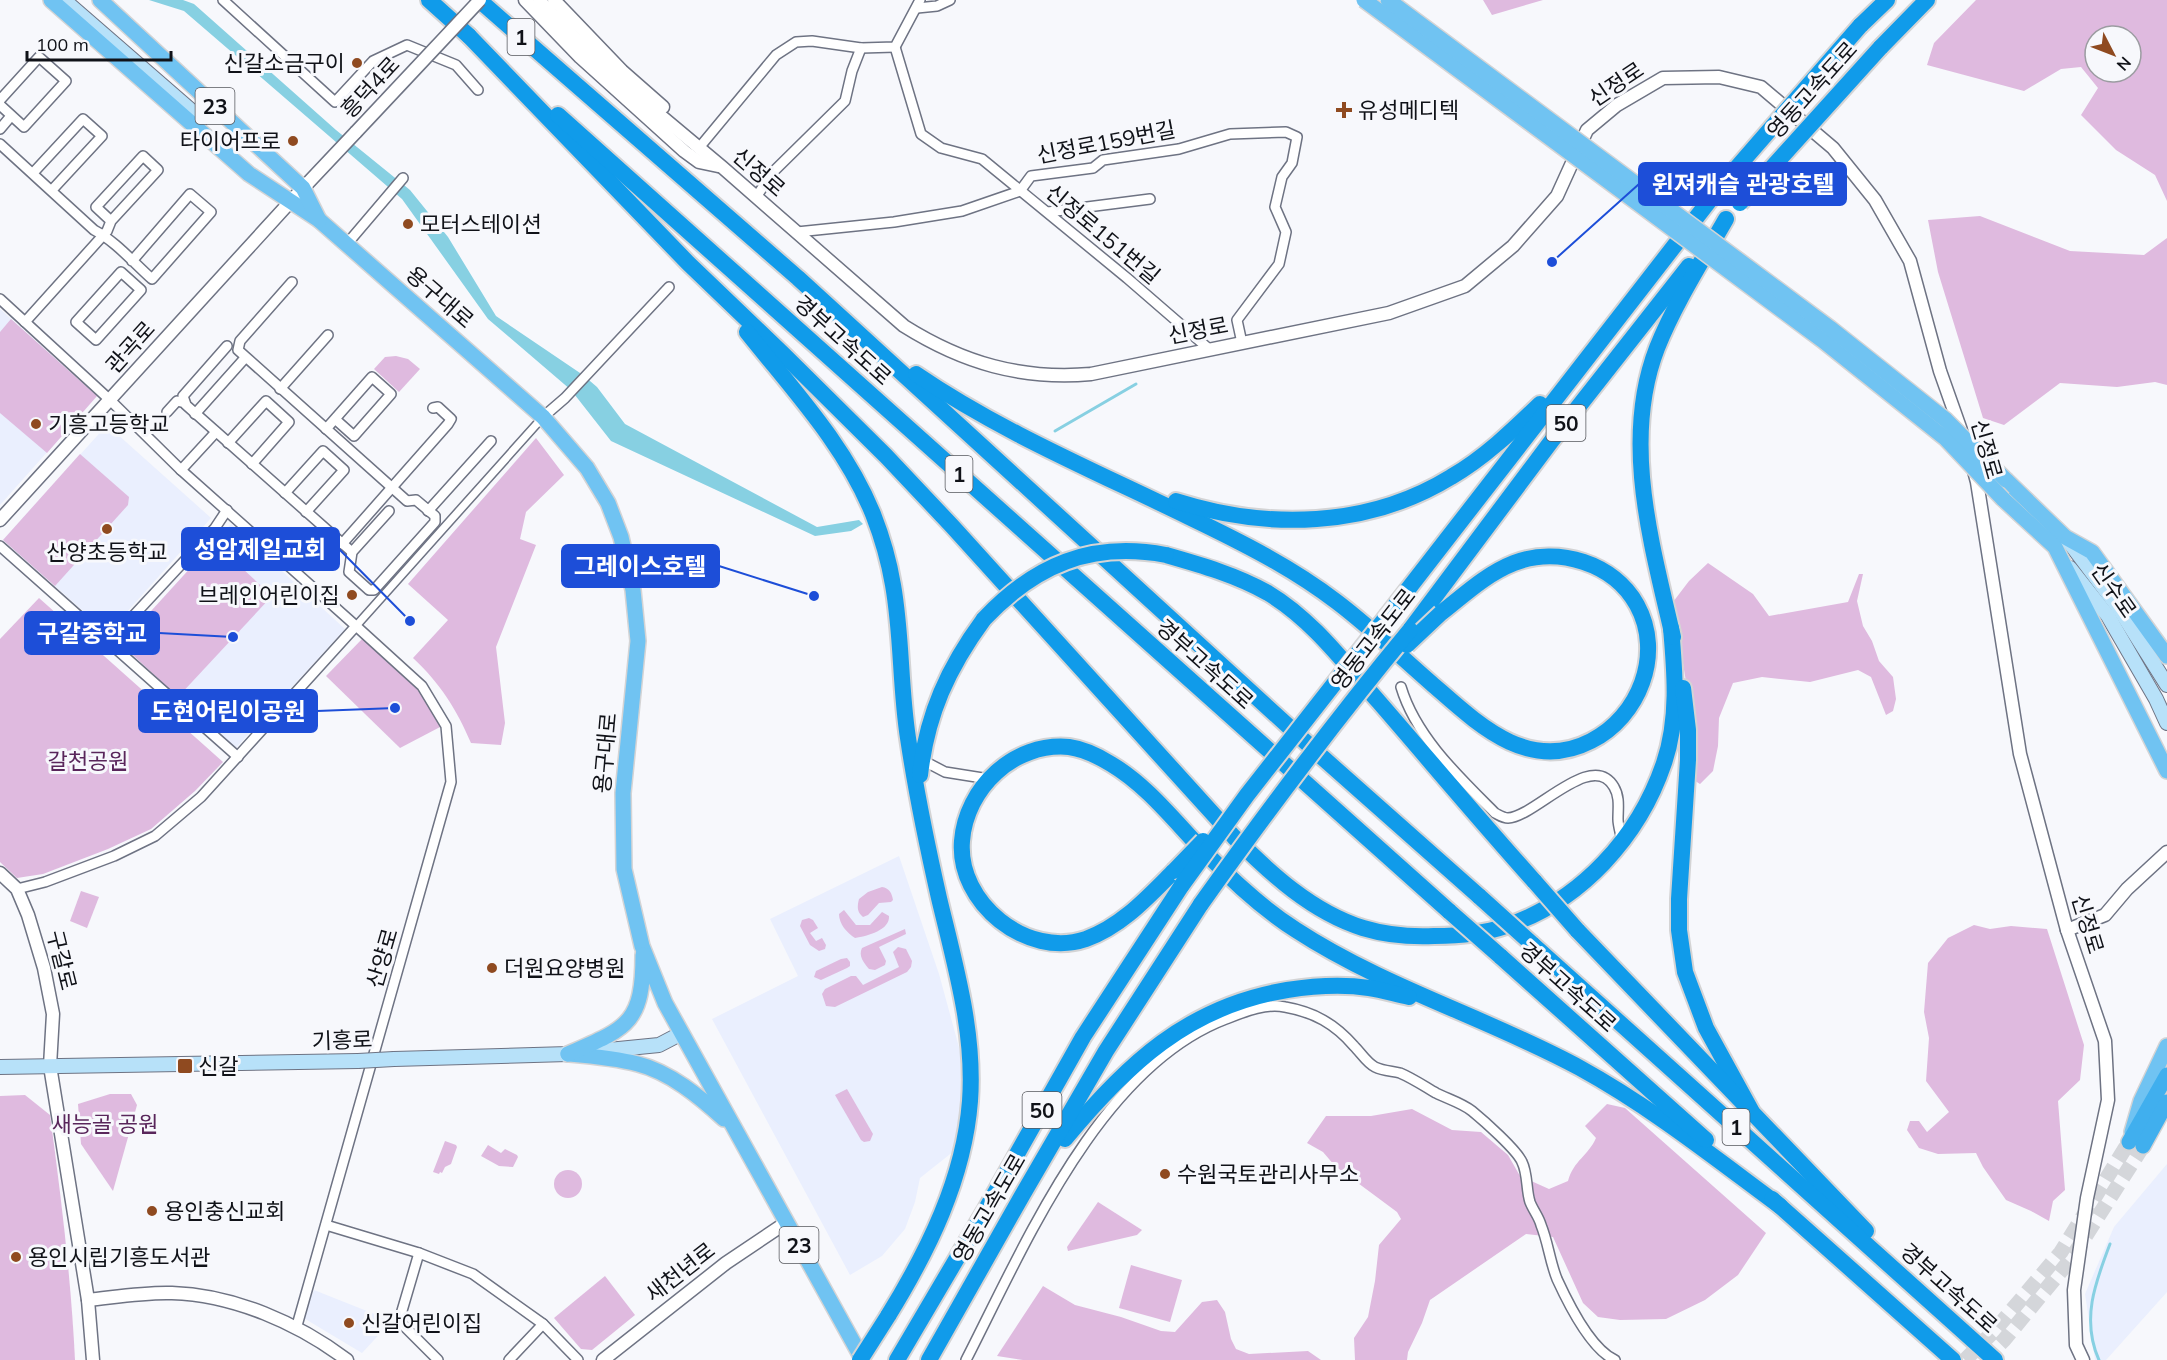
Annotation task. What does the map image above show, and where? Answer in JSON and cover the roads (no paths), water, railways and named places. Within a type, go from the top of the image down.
[{"type":"highway","name":"경부고속도로","points":[[429,0],[1953,1360]]},
{"type":"highway","name":"경부고속도로","points":[[480,0],[846,321],[1322,757],[1995,1360]]},
{"type":"highway","name":"영동고속도로","points":[[897,1360],[1083,1037],[1178,878],[1247,795],[1720,187],[1860,26],[1887,0]]},
{"type":"highway","name":"영동고속도로","points":[[929,1360],[1106,1051],[1201,904],[1270,808],[1368,680],[1410,630],[1553,439],[1726,219],[1880,48],[1927,0]]},
{"type":"highway","points":[[469,36],[727,306],[828,433],[844,457],[872,513],[884,544],[893,585],[907,734],[923,829],[970,1041],[970,1102],[956,1174],[943,1210],[928,1243],[862,1360]]},
{"type":"highway","points":[[1726,219],[1669,322],[1654,359],[1643,405],[1641,456],[1646,508],[1681,669],[1688,730],[1687,788],[1679,899],[1679,930],[1685,972],[1706,1028],[1751,1110]]},
{"type":"highway","points":[[688,263],[894,465],[1263,866],[1312,903],[1362,927],[1411,937],[1480,933],[1506,927],[1534,914],[1564,897],[1594,874],[1639,818],[1664,762],[1672,733],[1675,703],[1671,628]]},
{"type":"highway","points":[[846,321],[907,368],[954,398],[1036,442],[1247,545],[1290,570],[1341,605],[1480,726],[1507,742],[1533,750],[1562,750],[1588,743],[1612,728],[1630,708],[1643,684],[1648,650],[1644,620],[1631,595],[1601,569],[1576,559],[1544,556],[1516,562],[1488,576],[1441,613],[1368,680]]},
{"type":"highway","points":[[1100,473],[1202,509],[1237,516],[1300,520],[1332,519],[1370,511],[1401,502],[1453,477],[1487,452],[1581,364]]},
{"type":"highway","points":[[923,829],[919,801],[922,760],[928,729],[944,683],[954,663],[984,619],[1002,599],[1040,573],[1072,559],[1100,551],[1122,550],[1166,555],[1243,580],[1270,594],[1295,612],[1333,650],[1577,930],[1751,1110],[1940,1311]]},
{"type":"highway","points":[[1178,878],[1126,917],[1088,938],[1074,942],[1048,942],[1014,930],[993,915],[976,896],[963,861],[962,843],[969,813],[974,800],[989,779],[1022,755],[1039,749],[1071,747],[1099,757],[1137,782],[1240,888],[1293,929],[1374,973],[1506,1032],[1608,1084],[1688,1138],[1780,1206]]},
{"type":"highway","points":[[1023,1194],[1088,1109],[1114,1082],[1168,1036],[1219,1009],[1246,999],[1280,992],[1309,987],[1338,986],[1368,988],[1449,1008]]},
{"type":"highway","points":[[2136,1144],[2167,1075]]},
{"type":"highway","points":[[2136,1144],[2167,1102]]},
{"type":"main road","name":"용구대로","points":[[51,0],[249,174],[319,220],[543,417],[587,468],[608,503],[621,537],[633,590],[638,641],[623,793],[624,869],[642,946],[665,1003],[862,1360]]},
{"type":"main road","name":"23","points":[[64,0],[201,119]]},
{"type":"main road","name":"용구대로","points":[[99,0],[303,188],[319,220]]},
{"type":"main road","name":"신수로","points":[[1364,0],[1822,340],[1946,439],[2003,500],[2060,542],[2108,616],[2156,699],[2167,723]]},
{"type":"main road","name":"신수로","points":[[1388,0],[1830,328],[1946,420],[2007,480],[2118,607],[2167,685]]},
{"type":"main road","name":"용구대로","points":[[201,119],[290,202]]},
{"type":"main road","points":[[2060,542],[2092,552],[2167,656]]},
{"type":"main road","points":[[2060,542],[2167,771]]},
{"type":"main road","points":[[568,1054],[609,1036],[628,1022],[637,1007],[643,987],[642,946]]},
{"type":"main road","name":"기흥로","points":[[0,1067],[357,1061],[568,1054],[659,1045],[682,1033]]},
{"type":"main road","points":[[2136,1144],[2140,1101],[2167,1046]]},
{"type":"main road","points":[[568,1054],[639,1064],[659,1072],[712,1108],[735,1129]]},
{"type":"main road","points":[[2136,1144],[2167,1113]]},
{"type":"street","points":[[223,0],[335,102],[373,61],[407,45],[456,64],[478,90]]},
{"type":"street","name":"흥덕4로","points":[[290,202],[480,0]]},
{"type":"street","points":[[525,0],[588,64],[684,151],[699,162],[722,167]]},
{"type":"street","name":"신정로","points":[[539,0],[618,80],[722,167],[904,326],[933,344],[965,358],[1038,375],[1091,374],[1389,313],[1465,286],[1513,246],[1557,196],[1587,130],[1617,105],[1663,78],[1719,77],[1761,87],[1833,148],[1875,200],[1910,261],[1940,371],[1969,454],[1977,482],[2020,754],[2067,930],[2104,1041],[2108,1100],[2087,1198],[2074,1290],[2076,1345],[2083,1360]]},
{"type":"street","points":[[555,0],[622,71],[704,143],[722,167]]},
{"type":"street","points":[[704,143],[776,55],[796,42],[861,48],[895,47],[919,4],[937,6],[950,0]]},
{"type":"street","name":"신정로151번길","points":[[895,47],[921,134],[941,148],[982,159],[1048,212],[1209,350]]},
{"type":"street","points":[[756,197],[774,171],[845,101],[852,71],[861,48]]},
{"type":"street","points":[[0,100],[39,57],[66,81],[24,127],[0,105]]},
{"type":"street","points":[[0,129],[12,116]]},
{"type":"street","points":[[33,173],[83,118],[102,136],[52,190]]},
{"type":"street","name":"신정로159번길","points":[[797,232],[894,222],[962,211],[1020,190],[1031,176],[1093,168],[1103,160],[1179,149],[1230,134],[1286,132],[1297,137],[1292,163],[1282,177],[1275,207],[1286,232],[1279,264],[1238,320],[1242,343]]},
{"type":"street","points":[[0,144],[94,230],[103,235],[152,279],[211,212],[190,194],[132,261]]},
{"type":"street","points":[[25,322],[158,170],[143,156],[96,207],[111,221]]},
{"type":"street","points":[[346,245],[403,178]]},
{"type":"street","points":[[1048,212],[1150,199]]},
{"type":"street","name":"관곡로","points":[[0,520],[290,202]]},
{"type":"street","points":[[122,272],[141,290],[96,340],[76,322],[122,272]]},
{"type":"street","points":[[292,282],[240,341],[238,350],[407,501],[416,500],[435,516],[435,522],[374,590],[369,590],[349,573],[352,552],[389,511]]},
{"type":"street","points":[[17,890],[114,856],[155,836],[201,797],[543,417],[565,398],[669,287]]},
{"type":"street","name":"산양로","points":[[0,299],[110,400],[181,470],[422,686],[447,726],[451,782],[296,1329]]},
{"type":"street","points":[[280,389],[328,335]]},
{"type":"street","points":[[227,346],[183,396],[185,403],[352,552]]},
{"type":"street","points":[[195,414],[245,358]]},
{"type":"street","points":[[326,429],[372,377],[391,394],[354,436],[335,419]]},
{"type":"street","points":[[167,412],[177,401],[185,403]]},
{"type":"street","points":[[228,443],[266,401],[289,422],[252,464]]},
{"type":"street","points":[[342,544],[448,424],[451,419],[438,407],[433,408]]},
{"type":"street","points":[[181,470],[216,432]]},
{"type":"street","points":[[428,511],[491,441]]},
{"type":"street","points":[[285,493],[323,451],[344,470],[306,512]]},
{"type":"street","points":[[109,642],[215,528],[227,510]]},
{"type":"street","points":[[0,546],[238,757]]},
{"type":"street","points":[[1401,687],[1406,705],[1420,728],[1438,752],[1495,813],[1501,817],[1512,817],[1582,777],[1600,777],[1609,780],[1618,795],[1618,820],[1622,842]]},
{"type":"street","points":[[922,760],[945,772],[989,779]]},
{"type":"street","points":[[2067,930],[2104,915],[2127,889],[2167,852]]},
{"type":"street","name":"구갈로","points":[[0,873],[17,890],[37,940],[53,1014],[50,1066],[88,1300],[93,1360]]},
{"type":"street","points":[[966,1360],[1051,1199],[1080,1150],[1114,1102],[1159,1059],[1186,1039],[1212,1024],[1250,1009],[1282,1006],[1322,1018],[1339,1029],[1370,1064],[1378,1069],[1400,1073],[1472,1111],[1512,1148],[1522,1162],[1530,1200],[1541,1223],[1557,1278],[1583,1328],[1596,1346],[1608,1357],[1616,1360]]},
{"type":"street","name":"새천년로","points":[[603,1360],[726,1263],[787,1222]]},
{"type":"street","points":[[326,1225],[418,1253],[473,1274],[543,1324],[578,1360]]},
{"type":"street","points":[[418,1253],[399,1321],[438,1360]]},
{"type":"street","points":[[88,1300],[165,1293],[213,1298],[250,1307],[296,1329],[347,1360]]},
{"type":"street","points":[[509,1360],[543,1324]]},
{"type":"water","points":[[149,0],[183,0],[194,4],[336,130],[410,190],[448,237],[496,316],[583,375],[597,387],[625,424],[817,527],[859,520],[863,524],[851,531],[815,536],[611,441],[571,390],[488,319],[402,199],[184,11]]},
{"type":"waterway","points":[[1055,431],[1136,384]]},
{"type":"waterway","points":[[2099,1360],[2091,1330],[2092,1302],[2099,1273],[2110,1244]]},
{"type":"tunnel","points":[[1965,1360],[1995,1330],[2061,1252],[2129,1142]]},
{"type":"tunnel","points":[[1984,1360],[2004,1340],[2071,1259],[2143,1146]]},
{"type":"place","name":"신갈소금구이","points":[[357,63]]},
{"type":"place","name":"유성메디텍","points":[[1344,110]]},
{"type":"place","name":"타이어프로","points":[[293,141]]},
{"type":"place","name":"모터스테이션","points":[[408,224]]},
{"type":"place","name":"윈져캐슬 관광호텔","points":[[1552,262]]},
{"type":"place","name":"기흥고등학교","points":[[36,424]]},
{"type":"place","name":"산양초등학교","points":[[107,529]]},
{"type":"place","name":"브레인어린이집","points":[[352,595]]},
{"type":"place","name":"그레이스호텔","points":[[814,596]]},
{"type":"place","name":"성암제일교회","points":[[410,621]]},
{"type":"place","name":"구갈중학교","points":[[233,637]]},
{"type":"place","name":"도현어린이공원","points":[[395,708]]},
{"type":"place","name":"더원요양병원","points":[[492,968]]},
{"type":"place","name":"신갈","points":[[185,1066]]},
{"type":"place","name":"수원국토관리사무소","points":[[1165,1174]]},
{"type":"place","name":"용인충신교회","points":[[152,1211]]},
{"type":"place","name":"용인시립기흥도서관","points":[[16,1257]]},
{"type":"place","name":"신갈어린이집","points":[[349,1323]]},
{"type":"park label","name":"갈천공원","points":[[88,761]]},
{"type":"park label","name":"새능골 공원","points":[[105,1124]]}]
